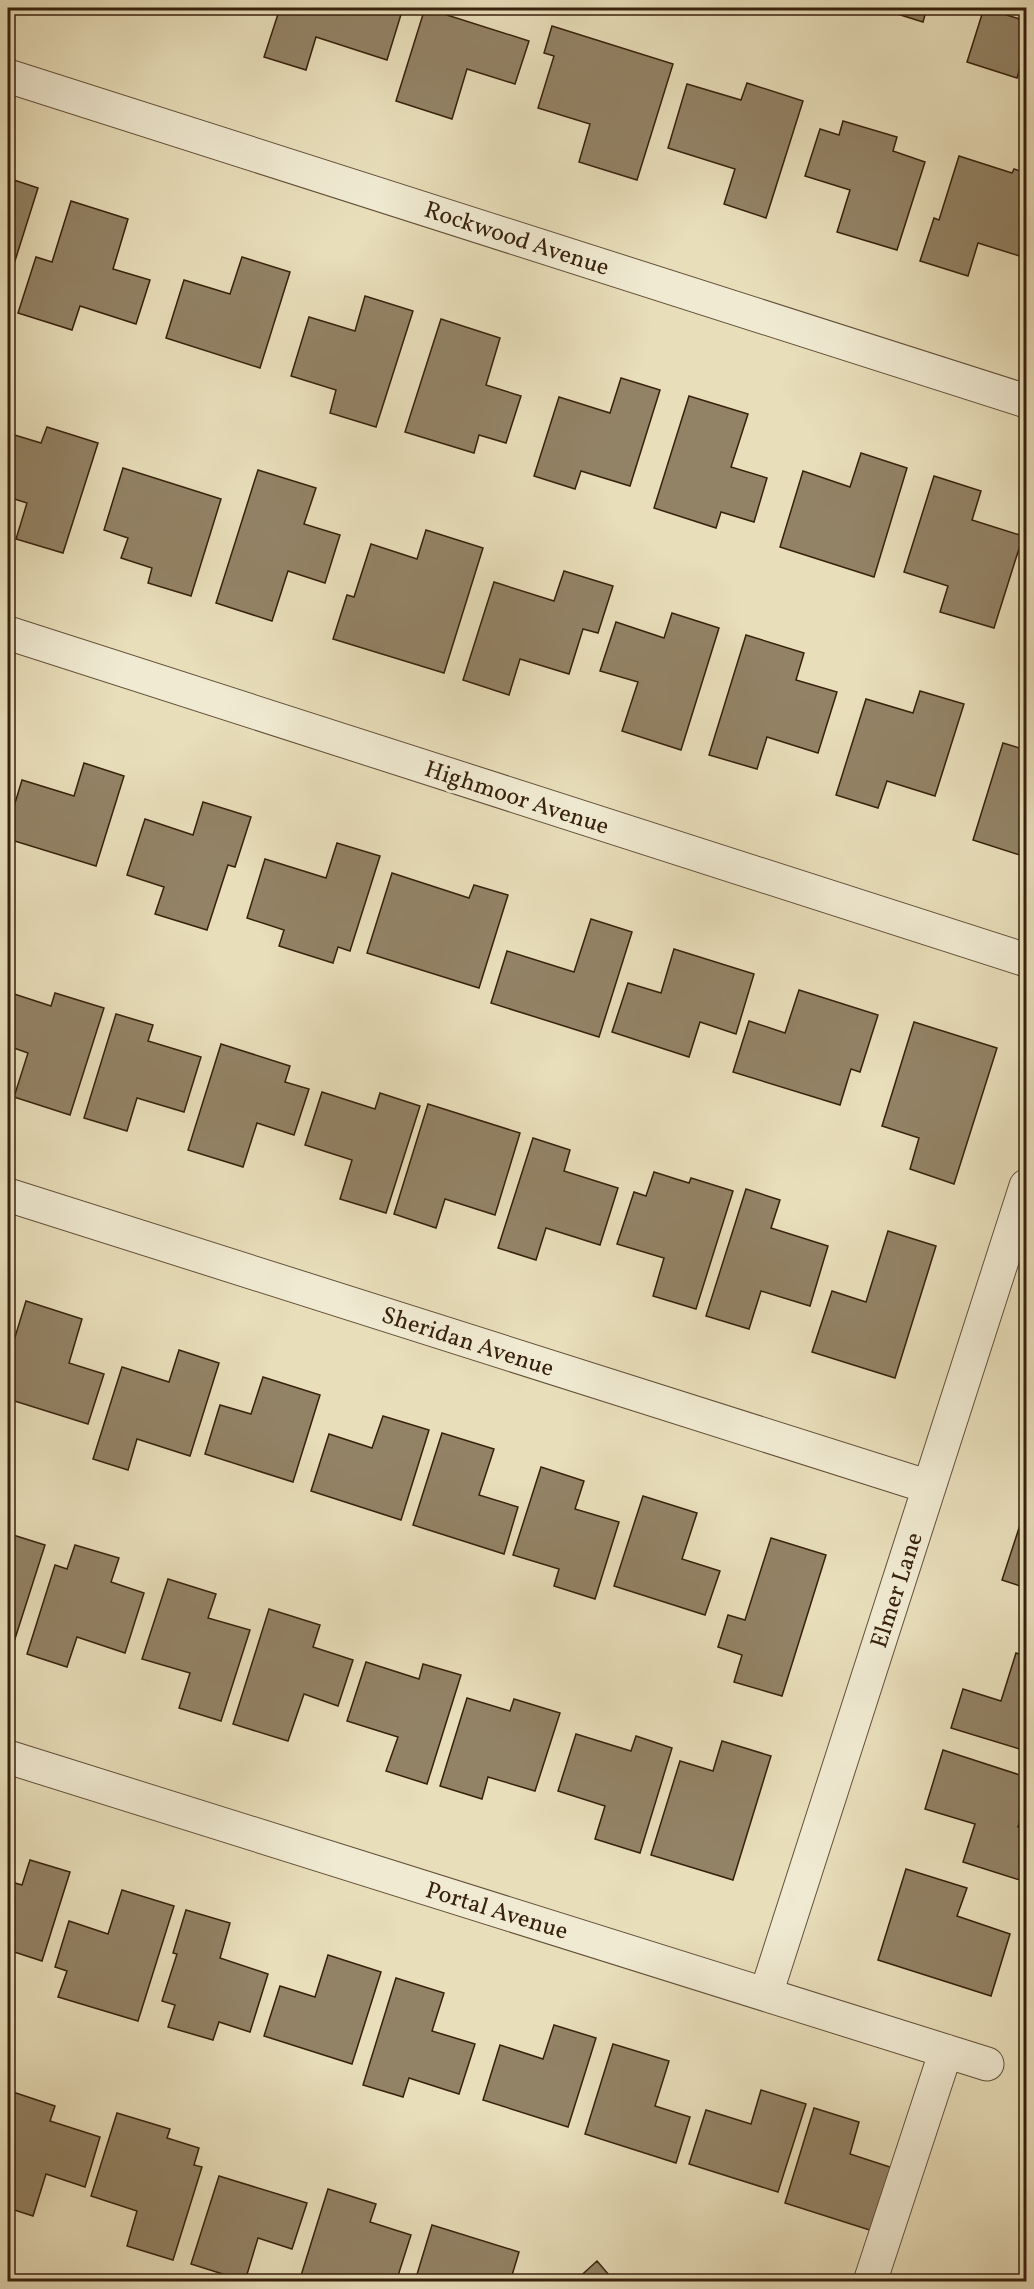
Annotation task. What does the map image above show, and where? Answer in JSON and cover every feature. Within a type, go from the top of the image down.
[{"type":"street","name":"Rockwood Avenue","points":[[8,76],[1026,401]]},
{"type":"street","name":"Highmoor Avenue","points":[[8,633],[1026,960]]},
{"type":"street","name":"Elmer Lane","points":[[766,1994],[1026,1186]]},
{"type":"street","name":"Sheridan Avenue","points":[[8,1196],[930,1487]]},
{"type":"street","name":"Portal Avenue","points":[[8,1757],[987,2064]]},
{"type":"street","points":[[870,2282],[946,2051]]},
{"type":"building","points":[[280,8],[403,8],[387,60],[316,37],[306,70],[264,57]]},
{"type":"building","points":[[425,8],[529,41],[515,84],[467,69],[452,119],[396,101]]},
{"type":"building","points":[[878,8],[927,8],[923,22]]},
{"type":"building","points":[[944,8],[967,8],[965,14]]},
{"type":"building","points":[[984,8],[1026,21],[1026,48],[1017,78],[967,62]]},
{"type":"building","points":[[552,26],[673,64],[637,180],[579,162],[590,124],[538,108],[554,56],[544,53]]},
{"type":"building","points":[[747,83],[803,101],[766,218],[724,204],[735,169],[668,148],[687,84],[741,100]]},
{"type":"building","points":[[843,121],[897,137],[893,151],[925,162],[897,250],[837,232],[850,190],[805,176],[820,129],[839,135]]},
{"type":"building","points":[[959,156],[1012,173],[1014,169],[1026,173],[1026,258],[978,243],[968,276],[920,261],[934,218],[939,220]]},
{"type":"building","points":[[8,178],[38,188],[8,283]]},
{"type":"building","points":[[71,201],[128,219],[113,269],[150,280],[136,324],[80,306],[72,330],[18,313],[36,257],[52,262]]},
{"type":"building","points":[[242,257],[290,272],[260,368],[166,338],[184,280],[230,294]]},
{"type":"building","points":[[365,296],[413,311],[376,427],[330,413],[336,390],[291,376],[309,317],[355,331]]},
{"type":"building","points":[[441,319],[500,338],[486,385],[521,396],[506,443],[479,435],[474,453],[405,432]]},
{"type":"building","points":[[621,378],[660,390],[630,486],[581,471],[575,489],[534,476],[559,397],[610,413]]},
{"type":"building","points":[[689,396],[748,414],[731,467],[767,478],[754,522],[721,512],[716,528],[654,508]]},
{"type":"building","points":[[47,427],[98,443],[63,553],[16,539],[27,503],[8,497],[8,433],[41,443]]},
{"type":"building","points":[[861,453],[907,468],[874,577],[780,547],[803,471],[850,487]]},
{"type":"building","points":[[123,468],[221,499],[191,596],[148,583],[152,568],[121,558],[128,538],[104,530]]},
{"type":"building","points":[[258,470],[316,488],[304,524],[340,535],[325,583],[288,571],[272,621],[216,603]]},
{"type":"building","points":[[934,476],[981,491],[972,520],[1023,536],[994,628],[940,612],[948,586],[904,572]]},
{"type":"building","points":[[426,530],[483,548],[444,673],[333,639],[347,595],[354,597],[371,544],[417,559]]},
{"type":"building","points":[[564,571],[613,586],[598,633],[583,629],[569,674],[520,659],[509,695],[463,680],[494,582],[554,601]]},
{"type":"building","points":[[672,613],[719,628],[681,750],[622,731],[638,682],[600,671],[616,622],[664,638]]},
{"type":"building","points":[[746,635],[804,653],[796,680],[837,692],[818,753],[767,737],[757,769],[709,755]]},
{"type":"building","points":[[920,691],[964,704],[935,796],[887,781],[878,808],[836,795],[866,699],[913,713]]},
{"type":"building","points":[[1003,743],[1026,750],[1026,857],[973,840]]},
{"type":"building","points":[[84,763],[124,776],[96,866],[8,839],[8,826],[22,780],[74,796]]},
{"type":"building","points":[[203,802],[251,817],[235,867],[228,865],[207,930],[155,914],[164,887],[127,875],[145,819],[193,835]]},
{"type":"building","points":[[337,843],[380,856],[350,951],[338,947],[333,963],[279,946],[284,930],[247,918],[265,859],[326,878]]},
{"type":"building","points":[[392,873],[469,898],[474,885],[508,895],[479,988],[367,953]]},
{"type":"building","points":[[591,919],[632,932],[599,1037],[491,1003],[507,951],[574,972]]},
{"type":"building","points":[[674,949],[754,974],[736,1034],[700,1022],[689,1057],[612,1032],[628,983],[661,993]]},
{"type":"building","points":[[799,990],[878,1015],[860,1072],[851,1069],[840,1105],[733,1072],[749,1021],[785,1033]]},
{"type":"building","points":[[8,992],[51,1006],[55,993],[104,1008],[70,1115],[14,1097],[28,1053],[8,1046]]},
{"type":"building","points":[[116,1014],[153,1025],[148,1041],[201,1057],[184,1112],[137,1098],[127,1131],[84,1118]]},
{"type":"building","points":[[914,1022],[997,1048],[954,1184],[910,1169],[919,1138],[882,1126]]},
{"type":"building","points":[[221,1044],[290,1066],[285,1082],[309,1089],[294,1135],[257,1123],[243,1167],[188,1150]]},
{"type":"building","points":[[322,1092],[375,1109],[380,1093],[420,1106],[386,1213],[340,1199],[352,1160],[305,1145]]},
{"type":"building","points":[[428,1104],[520,1133],[495,1215],[445,1199],[436,1228],[394,1214]]},
{"type":"building","points":[[533,1138],[570,1150],[564,1171],[618,1188],[600,1245],[546,1228],[536,1260],[498,1248]]},
{"type":"building","points":[[654,1172],[689,1183],[691,1178],[733,1191],[696,1309],[653,1296],[664,1258],[617,1244],[634,1192],[646,1196]]},
{"type":"building","points":[[746,1189],[780,1200],[771,1228],[828,1246],[810,1306],[761,1291],[749,1329],[706,1316]]},
{"type":"building","points":[[888,1231],[936,1246],[895,1378],[812,1352],[832,1291],[866,1302]]},
{"type":"building","points":[[26,1301],[82,1319],[69,1363],[104,1374],[88,1424],[8,1399],[8,1360]]},
{"type":"building","points":[[179,1350],[219,1363],[190,1456],[137,1439],[128,1470],[93,1459],[122,1367],[169,1382]]},
{"type":"building","points":[[263,1377],[320,1395],[293,1482],[205,1454],[220,1405],[251,1414]]},
{"type":"building","points":[[383,1416],[429,1430],[401,1520],[311,1491],[329,1434],[372,1448]]},
{"type":"building","points":[[442,1433],[494,1449],[479,1495],[518,1507],[504,1554],[413,1525]]},
{"type":"building","points":[[541,1467],[584,1481],[575,1509],[619,1522],[595,1599],[554,1586],[559,1569],[513,1555]]},
{"type":"building","points":[[643,1496],[697,1513],[682,1559],[720,1571],[705,1615],[614,1586]]},
{"type":"building","points":[[1020,1525],[1026,1527],[1026,1588],[1002,1580]]},
{"type":"building","points":[[10,1534],[45,1545],[12,1648],[8,1647],[8,1541]]},
{"type":"building","points":[[771,1538],[826,1555],[782,1696],[734,1682],[742,1655],[718,1647],[728,1615],[745,1620]]},
{"type":"building","points":[[75,1545],[119,1558],[111,1582],[144,1593],[125,1653],[77,1637],[67,1667],[27,1654],[55,1565],[67,1569]]},
{"type":"building","points":[[168,1579],[216,1594],[208,1618],[250,1630],[221,1721],[179,1708],[190,1673],[142,1659]]},
{"type":"building","points":[[269,1609],[320,1625],[313,1647],[353,1660],[338,1706],[304,1694],[288,1741],[233,1724]]},
{"type":"building","points":[[1016,1653],[1026,1656],[1026,1751],[951,1728],[963,1689],[1001,1701]]},
{"type":"building","points":[[366,1662],[419,1679],[423,1664],[461,1675],[427,1784],[386,1771],[398,1737],[347,1721]]},
{"type":"building","points":[[467,1698],[510,1711],[514,1699],[560,1713],[535,1791],[488,1777],[482,1799],[440,1786]]},
{"type":"building","points":[[576,1734],[631,1751],[636,1736],[672,1748],[640,1853],[595,1839],[605,1806],[558,1791]]},
{"type":"building","points":[[722,1741],[771,1756],[733,1880],[651,1855],[680,1761],[713,1771]]},
{"type":"building","points":[[943,1750],[1026,1777],[1026,1799],[1018,1827],[1026,1829],[1026,1882],[963,1862],[975,1824],[925,1809]]},
{"type":"building","points":[[30,1860],[70,1872],[42,1961],[8,1950],[8,1881],[22,1885]]},
{"type":"building","points":[[906,1869],[967,1888],[957,1916],[1010,1934],[991,1996],[878,1960]]},
{"type":"building","points":[[122,1890],[174,1906],[138,2021],[58,1997],[67,1971],[55,1967],[69,1921],[108,1934]]},
{"type":"building","points":[[186,1910],[230,1923],[220,1958],[268,1974],[250,2032],[219,2022],[213,2040],[168,2027],[175,2005],[162,2001],[177,1954],[173,1953]]},
{"type":"building","points":[[328,1955],[381,1972],[352,2064],[264,2036],[280,1986],[315,1997]]},
{"type":"building","points":[[396,1978],[444,1993],[432,2031],[475,2044],[459,2094],[409,2078],[403,2097],[363,2085]]},
{"type":"building","points":[[554,2025],[596,2038],[568,2127],[483,2100],[500,2045],[543,2059]]},
{"type":"building","points":[[613,2044],[669,2061],[655,2106],[690,2117],[676,2163],[585,2134]]},
{"type":"building","points":[[761,2090],[806,2104],[778,2192],[689,2164],[706,2110],[751,2124]]},
{"type":"building","points":[[10,2091],[55,2106],[50,2121],[100,2137],[85,2187],[46,2174],[33,2216],[8,2208],[8,2098]]},
{"type":"building","points":[[814,2108],[859,2122],[850,2154],[896,2169],[876,2232],[785,2203]]},
{"type":"building","points":[[117,2113],[170,2129],[167,2138],[199,2148],[194,2165],[202,2167],[173,2260],[127,2246],[137,2211],[91,2196]]},
{"type":"building","points":[[219,2176],[307,2203],[292,2249],[258,2238],[245,2281],[191,2264]]},
{"type":"building","points":[[328,2189],[376,2204],[370,2222],[411,2235],[396,2282],[299,2282]]},
{"type":"building","points":[[432,2225],[519,2252],[510,2282],[415,2281]]},
{"type":"building","points":[[597,2261],[615,2282],[574,2282]]}]
